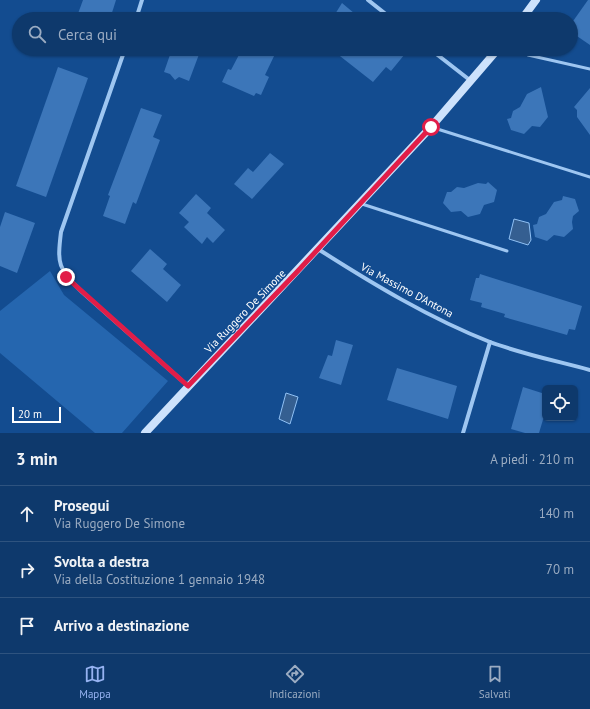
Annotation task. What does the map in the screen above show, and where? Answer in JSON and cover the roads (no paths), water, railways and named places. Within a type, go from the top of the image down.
[{"type":"street","points":[[138,12],[142,0]]},
{"type":"street","points":[[368,0],[383,12]]},
{"type":"street","points":[[527,12],[536,0]]},
{"type":"street","points":[[123,56],[61,232],[59,255],[60,266],[66,277],[188,386]]},
{"type":"street","points":[[439,56],[471,81]]},
{"type":"street","name":"Via Ruggero De Simone","points":[[145,433],[431,127],[492,56]]},
{"type":"street","name":"Via Massimo D'Antona","points":[[318,249],[422,311],[490,342],[590,370]]},
{"type":"street","points":[[464,433],[490,342]]},
{"type":"lane","points":[[532,56],[590,69]]},
{"type":"lane","points":[[431,127],[590,177]]},
{"type":"lane","points":[[361,203],[507,251]]}]
